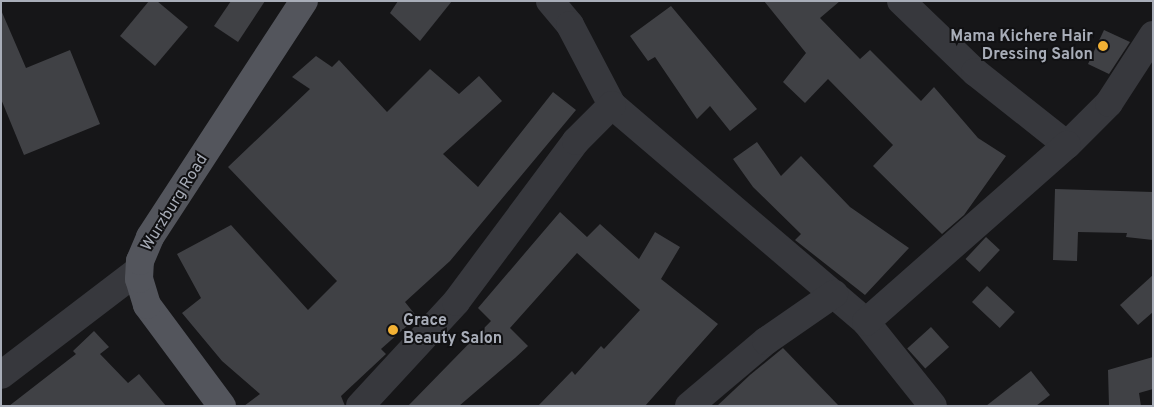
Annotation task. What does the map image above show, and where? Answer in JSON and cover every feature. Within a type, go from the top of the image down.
[{"type":"main road","name":"Wurzburg Road","points":[[222,406],[147,305],[139,270],[150,237],[304,1]]},
{"type":"street","points":[[550,1],[570,25],[612,105],[866,322],[933,406]]},
{"type":"street","points":[[901,1],[975,72],[1067,145]]},
{"type":"street","points":[[866,322],[1067,145],[1109,103],[1153,35]]},
{"type":"street","points":[[360,406],[456,302],[576,141],[612,105]]},
{"type":"street","points":[[1,375],[139,270]]},
{"type":"street","points":[[689,406],[766,341],[834,294]]},
{"type":"building","points":[[149,1],[157,1],[188,27],[155,66],[120,36]]},
{"type":"building","points":[[231,1],[265,1],[238,42],[214,26]]},
{"type":"building","points":[[398,1],[452,1],[420,41],[390,13]]},
{"type":"building","points":[[764,1],[840,1],[820,18],[860,59],[870,50],[921,101],[934,87],[978,138],[1006,156],[964,215],[942,234],[873,166],[893,145],[828,79],[805,103],[783,82],[806,53]]},
{"type":"building","points":[[671,6],[757,109],[730,131],[710,106],[697,119],[655,57],[648,61],[630,36]]},
{"type":"building","points":[[1,10],[26,68],[70,50],[100,124],[24,155],[1,99]]},
{"type":"building","points":[[1104,30],[1130,42],[1109,74],[1088,64]]},
{"type":"building","points":[[316,56],[332,67],[339,60],[387,112],[430,69],[459,94],[479,76],[502,101],[443,154],[478,187],[553,92],[576,110],[450,261],[405,302],[417,317],[381,349],[386,354],[341,396],[345,406],[244,406],[260,394],[222,361],[182,313],[201,298],[177,254],[231,225],[308,310],[337,281],[228,167],[310,89],[292,77]]},
{"type":"building","points":[[757,142],[781,176],[801,156],[850,207],[909,248],[865,295],[795,240],[801,234],[753,187],[733,159]]},
{"type":"building","points":[[1055,189],[1153,192],[1153,240],[1126,237],[1127,233],[1078,232],[1077,261],[1053,260]]},
{"type":"building","points":[[560,212],[587,237],[600,224],[639,259],[655,232],[680,247],[661,279],[718,324],[645,406],[538,406],[572,371],[575,375],[601,346],[604,349],[640,310],[577,253],[510,328],[528,346],[515,358],[459,406],[408,406],[491,321],[478,308]]},
{"type":"building","points":[[986,237],[1000,250],[979,272],[966,259]]},
{"type":"building","points":[[1153,275],[1153,312],[1138,325],[1120,305]]},
{"type":"building","points":[[987,286],[1015,312],[1000,328],[972,302]]},
{"type":"building","points":[[931,327],[949,347],[925,368],[907,348]]},
{"type":"building","points":[[94,331],[109,347],[100,354],[128,383],[139,374],[166,406],[9,406],[76,354],[73,351]]},
{"type":"building","points":[[783,348],[839,406],[717,406],[750,375]]},
{"type":"building","points":[[1153,357],[1153,389],[1139,393],[1141,406],[1109,406],[1108,370]]},
{"type":"building","points":[[1031,371],[1050,395],[1036,406],[986,406]]},
{"type":"place","name":"Mama Kichere Hair Dressing Salon","points":[[1103,46]]},
{"type":"place","name":"Grace Beauty Salon","points":[[393,330]]}]
